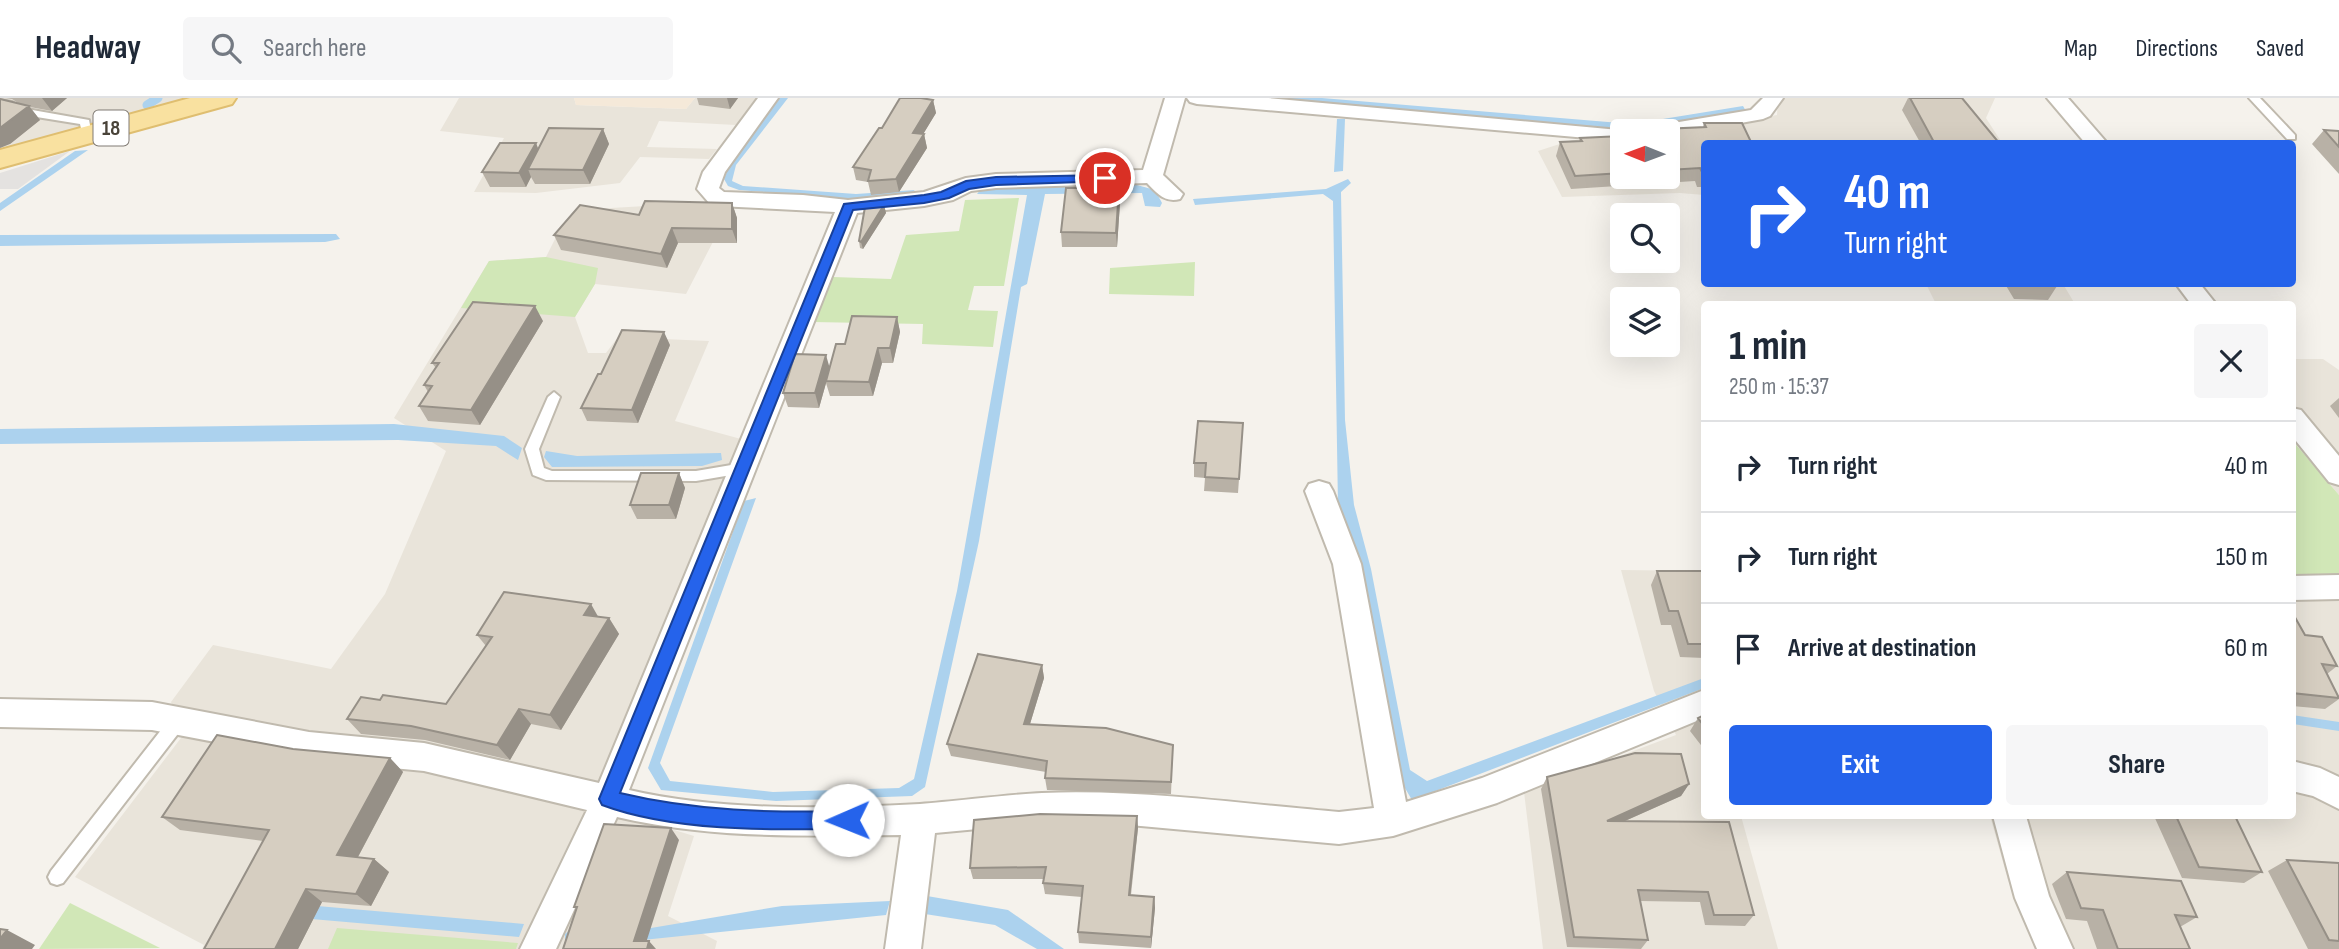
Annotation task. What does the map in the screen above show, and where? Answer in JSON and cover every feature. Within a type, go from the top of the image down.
[{"type":"main road","name":"18","points":[[0,159],[209,100]]},
{"type":"street","points":[[768,98],[714,172],[708,189],[718,198],[848,207],[924,199],[945,195],[966,185],[996,181],[1152,176],[1172,194]]},
{"type":"street","points":[[1152,176],[1175,98]]},
{"type":"street","points":[[1197,98],[1610,134]]},
{"type":"street","points":[[1680,128],[1756,115],[1763,112],[1773,98]]},
{"type":"street","points":[[2057,98],[2094,140]]},
{"type":"street","points":[[538,949],[609,799],[848,207]]},
{"type":"street","points":[[2190,287],[2202,301]]},
{"type":"street","points":[[2296,422],[2339,475]]},
{"type":"street","points":[[1320,491],[1347,564],[1393,821]]},
{"type":"street","points":[[2296,588],[2339,587]]},
{"type":"street","points":[[0,713],[152,716],[309,746],[424,757],[664,813],[776,821],[920,819],[1042,808],[1108,808],[1339,828],[1393,821],[1485,792],[1701,705]]},
{"type":"street","points":[[2296,777],[2320,783],[2339,794]]},
{"type":"street","points":[[903,949],[920,819]]},
{"type":"street","points":[[2011,819],[2032,898],[2055,949]]},
{"type":"lane","points":[[2254,98],[2291,137]]},
{"type":"lane","points":[[0,103],[8,104],[18,111],[85,122],[87,135]]},
{"type":"lane","points":[[554,397],[532,449],[538,471],[551,476],[696,477],[743,468]]},
{"type":"lane","points":[[57,877],[178,721]]},
{"type":"shaded area","points":[[0,98],[187,98],[0,149]]},
{"type":"shaded area","points":[[459,98],[574,98],[576,105],[686,109],[695,98],[756,98],[736,125],[659,121],[647,147],[717,149],[709,159],[640,157],[620,183],[536,193],[474,192],[504,138],[440,131]]},
{"type":"shaded area","points":[[574,98],[695,98],[686,109],[576,105]]},
{"type":"shaded area","points":[[1778,98],[1995,98],[1986,118],[2000,140],[1701,140],[1701,195],[1562,197],[1538,151],[1572,140],[1610,138],[1610,189],[1680,189],[1680,133],[1777,115]]},
{"type":"shaded area","points":[[70,151],[18,189],[0,189],[0,173]]},
{"type":"shaded area","points":[[697,203],[730,209],[686,294],[595,284],[575,317],[588,353],[606,353],[618,337],[709,341],[675,421],[741,439],[592,805],[694,836],[668,916],[717,941],[715,949],[202,949],[204,945],[75,877],[184,734],[171,702],[213,645],[331,669],[385,594],[446,451],[394,418],[489,261],[546,257],[557,235],[577,210]]},
{"type":"shaded area","points":[[1928,287],[2065,287],[2073,301],[1934,301]]},
{"type":"shaded area","points":[[2296,359],[2323,359],[2339,370],[2339,495],[2296,444]]},
{"type":"shaded area","points":[[1621,570],[1701,571],[1701,819],[1742,819],[1778,949],[1543,949],[1524,792],[1676,735],[1654,691]]},
{"type":"shaded area","points":[[2296,576],[2339,578],[2339,949],[2038,949],[2008,880],[1991,819],[2296,819]]},
{"type":"green space","points":[[1019,198],[1004,286],[974,286],[968,310],[998,311],[993,347],[922,344],[923,324],[812,322],[833,277],[891,279],[906,235],[959,231],[965,200]]},
{"type":"green space","points":[[546,257],[598,268],[595,284],[575,317],[461,308],[489,261]]},
{"type":"green space","points":[[1195,262],[1194,296],[1109,294],[1110,268]]},
{"type":"green space","points":[[2296,445],[2339,495],[2339,578],[2296,576]]},
{"type":"green space","points":[[70,903],[160,948],[39,949]]},
{"type":"green space","points":[[337,928],[518,943],[516,949],[328,949]]},
{"type":"water","points":[[780,98],[788,98],[736,165],[732,181],[743,186],[856,194],[915,190],[909,195],[854,199],[739,190],[728,186],[724,179],[729,166]]},
{"type":"water","points":[[1272,98],[1322,98],[1610,122],[1610,129]]},
{"type":"water","points":[[1743,106],[1746,111],[1680,122],[1680,119],[1663,119]]},
{"type":"water","points":[[1337,119],[1345,119],[1343,171],[1334,172]]},
{"type":"water","points":[[88,150],[0,211],[0,203],[75,151]]},
{"type":"water","points":[[1348,179],[1351,183],[1341,192],[1345,420],[1354,505],[1371,569],[1410,770],[1427,781],[1701,679],[1701,689],[1412,800],[1399,778],[1338,506],[1333,201],[1323,194],[1195,205],[1193,199],[1326,189]]},
{"type":"water","points":[[1137,185],[1155,190],[1162,203],[1160,207],[1145,206],[1142,193],[1045,194],[1027,284],[1021,287],[979,541],[925,787],[912,796],[776,801],[661,790],[648,768],[744,501],[756,498],[660,763],[670,781],[773,792],[899,788],[914,779],[957,591],[1027,195],[977,194],[982,188]]},
{"type":"water","points":[[336,234],[340,239],[325,242],[0,246],[0,235]]},
{"type":"water","points":[[394,424],[504,436],[522,448],[518,460],[496,446],[398,440],[0,444],[0,429]]},
{"type":"water","points":[[546,451],[577,456],[721,453],[722,460],[702,466],[552,467],[544,457]]},
{"type":"water","points":[[2296,716],[2339,722],[2339,731],[2296,724]]},
{"type":"water","points":[[927,896],[1008,910],[1064,949],[1037,949],[995,925],[925,914]]},
{"type":"water","points":[[249,900],[524,924],[519,937],[242,913]]},
{"type":"water","points":[[890,901],[886,915],[633,941],[565,942],[565,934],[571,929],[651,928],[782,906]]},
{"type":"building","points":[[900,98],[933,100],[913,133],[924,134],[896,179],[868,181],[871,170],[853,167]]},
{"type":"building","points":[[1910,98],[1962,98],[1997,140],[1933,140]]},
{"type":"building","points":[[0,99],[29,106],[0,128]]},
{"type":"building","points":[[1704,123],[1742,123],[1750,140],[1701,140],[1701,170],[1680,169],[1680,128],[1706,127]]},
{"type":"building","points":[[549,128],[603,129],[583,170],[528,169]]},
{"type":"building","points":[[2324,130],[2339,131],[2339,147]]},
{"type":"building","points":[[1610,137],[1610,174],[1575,176],[1560,142],[1582,141],[1580,138]]},
{"type":"building","points":[[500,143],[536,143],[519,173],[482,172]]},
{"type":"building","points":[[1066,188],[1119,188],[1116,233],[1061,232]]},
{"type":"building","points":[[645,201],[732,203],[732,229],[672,228],[661,254],[554,235],[580,205],[639,215]]},
{"type":"building","points":[[884,205],[861,242],[859,241],[865,207]]},
{"type":"building","points":[[473,302],[535,306],[471,410],[419,406],[432,386],[424,385],[439,363],[432,363]]},
{"type":"building","points":[[852,316],[897,317],[890,348],[878,348],[869,382],[826,381],[836,344],[845,344]]},
{"type":"building","points":[[622,330],[664,332],[632,410],[581,408],[598,374],[601,374]]},
{"type":"building","points":[[795,354],[826,355],[815,393],[783,393]]},
{"type":"building","points":[[1198,421],[1243,423],[1239,479],[1205,477],[1206,463],[1194,463]]},
{"type":"building","points":[[641,473],[679,473],[669,505],[630,505]]},
{"type":"building","points":[[1657,571],[1701,571],[1701,644],[1688,644],[1678,611],[1669,611]]},
{"type":"building","points":[[504,592],[591,604],[584,615],[609,618],[550,715],[519,709],[497,745],[411,726],[347,719],[361,697],[380,700],[383,695],[446,704],[492,637],[477,635]]},
{"type":"building","points":[[2296,619],[2305,635],[2322,637],[2337,666],[2322,664],[2339,698],[2296,693]]},
{"type":"building","points":[[978,654],[1042,665],[1024,724],[1106,728],[1173,745],[1171,782],[1045,778],[1047,761],[947,744]]},
{"type":"building","points":[[217,735],[293,749],[390,758],[337,855],[374,859],[356,894],[306,889],[275,949],[204,949],[269,830],[162,817]]},
{"type":"building","points":[[1635,753],[1681,754],[1689,784],[1607,821],[1729,822],[1754,915],[1714,915],[1708,892],[1638,890],[1648,940],[1574,937],[1547,777]]},
{"type":"building","points":[[1040,814],[1137,816],[1129,895],[1154,897],[1151,937],[1078,932],[1083,886],[1043,883],[1046,867],[970,868],[974,820]]},
{"type":"building","points":[[2177,819],[2236,819],[2262,872],[2199,867]]},
{"type":"building","points":[[604,824],[671,828],[634,941],[649,941],[647,949],[563,949],[577,907],[574,907]]},
{"type":"building","points":[[2287,860],[2339,863],[2339,941],[2329,940]]},
{"type":"building","points":[[2067,872],[2181,881],[2197,917],[2175,915],[2190,949],[2118,949],[2103,910],[2081,908]]},
{"type":"building","points":[[0,929],[7,930],[0,939]]},
{"type":"waterway","points":[[147,105],[158,98]]},
{"type":"route","points":[[848,820],[776,821],[664,813],[609,799],[848,207],[924,199],[945,195],[966,185],[996,181],[1105,178]]}]
